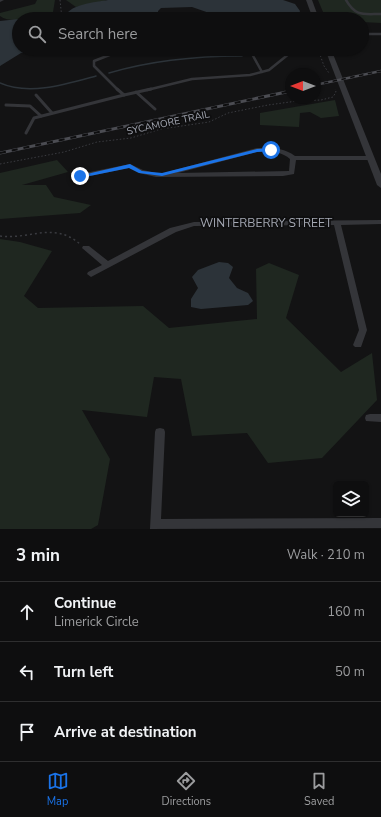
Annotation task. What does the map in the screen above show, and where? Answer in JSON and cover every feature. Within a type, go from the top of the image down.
[{"type":"street","points":[[309,0],[313,12]]},
{"type":"street","points":[[331,56],[369,158],[381,185]]},
{"type":"street","points":[[162,175],[257,150],[277,150],[285,152],[293,158],[369,158]]},
{"type":"street","points":[[80,176],[130,166],[141,172],[162,175],[288,174],[293,171],[293,158]]},
{"type":"street","points":[[337,222],[363,330],[358,345]]},
{"type":"street","name":"WINTERBERRY STREET","points":[[91,274],[173,230],[194,224],[381,222]]},
{"type":"street","points":[[86,248],[108,265]]},
{"type":"street","points":[[370,418],[381,418]]},
{"type":"street","points":[[160,432],[156,526],[381,523]]},
{"type":"lane","points":[[346,0],[353,12]]},
{"type":"lane","points":[[369,14],[381,14]]},
{"type":"lane","points":[[369,34],[381,34]]},
{"type":"lane","points":[[106,56],[94,61],[94,66],[124,95]]},
{"type":"lane","points":[[253,56],[262,72]]},
{"type":"lane","points":[[26,133],[32,120],[41,116],[192,79],[250,75],[269,70],[286,56]]},
{"type":"lane","points":[[136,92],[155,109]]},
{"type":"lane","points":[[36,95],[52,114]]},
{"type":"lane","points":[[6,105],[30,106],[41,116]]},
{"type":"path","points":[[60,0],[61,12]]},
{"type":"path","points":[[320,56],[324,66],[331,75]]},
{"type":"path","name":"SYCAMORE TRAIL","points":[[0,164],[58,154],[97,142],[131,138],[161,129],[210,122],[228,113],[297,101],[333,98],[336,92],[335,84]]},
{"type":"path","points":[[0,236],[8,238],[46,231],[67,235],[86,248]]},
{"type":"shaded area","points":[[37,0],[55,0],[53,12],[12,12],[12,20],[5,19],[0,16],[0,13],[35,4]]},
{"type":"shaded area","points":[[66,0],[108,0],[76,7]]},
{"type":"shaded area","points":[[108,0],[283,0],[295,4],[300,11],[206,12],[192,7],[161,8],[158,12],[69,12],[76,7]]},
{"type":"shaded area","points":[[318,0],[381,0],[381,23],[369,22],[369,12],[323,12]]},
{"type":"shaded area","points":[[12,20],[12,56],[16,56],[0,66],[0,21]]},
{"type":"shaded area","points":[[335,100],[339,116],[321,118],[310,112],[300,113],[299,127],[260,125],[260,113],[312,104],[321,104],[321,102]]},
{"type":"shaded area","points":[[57,160],[68,172],[22,185],[46,185],[54,197],[91,205],[80,213],[0,219],[0,173]]},
{"type":"shaded area","points":[[0,239],[20,242],[52,251],[24,296],[38,308],[143,306],[169,328],[257,319],[256,269],[269,263],[299,275],[286,318],[341,372],[372,353],[377,400],[322,458],[268,463],[247,433],[192,436],[181,379],[154,377],[147,417],[82,410],[110,459],[98,525],[91,529],[0,529]]},
{"type":"shaded area","points":[[219,262],[228,263],[233,267],[229,278],[237,288],[248,293],[253,301],[248,305],[201,309],[191,307],[191,299],[198,288],[192,277],[198,270]]},
{"type":"waterway","points":[[109,73],[159,62],[208,57],[242,56]]},
{"type":"waterway","points":[[0,83],[11,87],[35,89],[61,85],[96,76]]},
{"type":"railway","points":[[321,84],[381,71]]},
{"type":"railway","points":[[0,153],[285,92]]},
{"type":"route","points":[[80,176],[130,166],[141,172],[162,175],[257,150],[271,150]]}]
